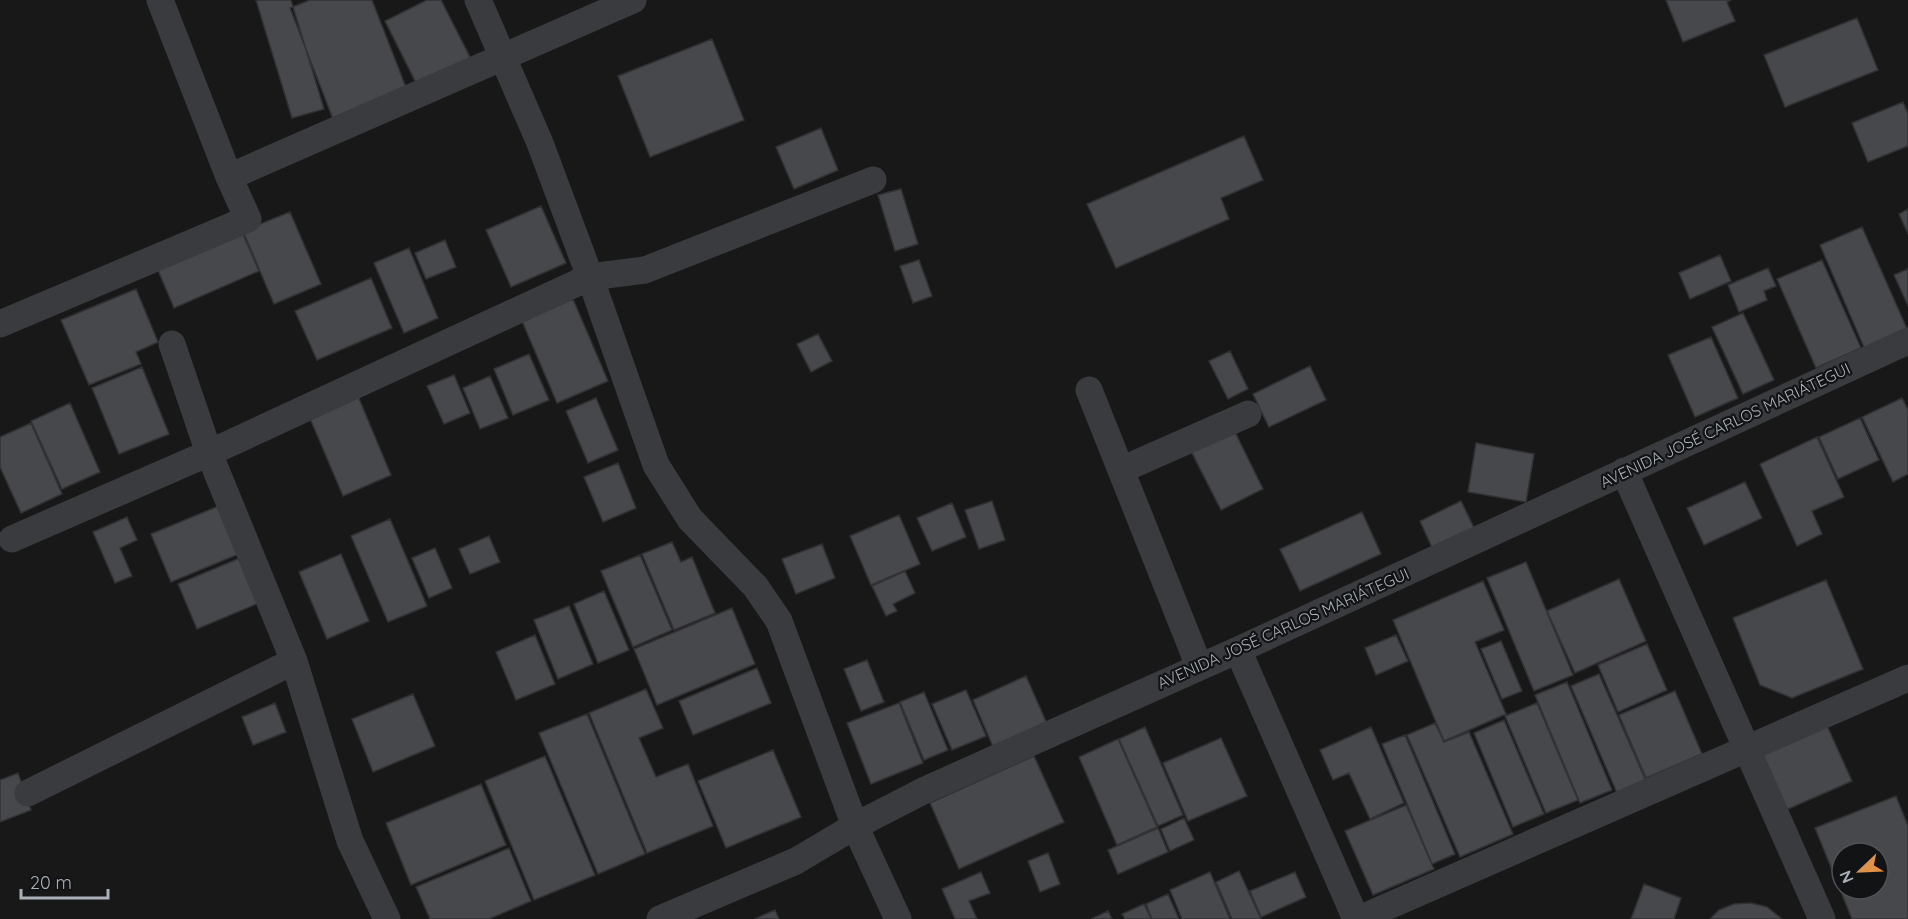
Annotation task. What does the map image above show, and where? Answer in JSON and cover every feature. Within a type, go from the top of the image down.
[{"type":"street","points":[[0,324],[248,219],[229,177],[160,0]]},
{"type":"street","points":[[478,0],[504,58],[590,277],[656,465],[690,519],[755,585],[779,621],[855,826],[898,919]]},
{"type":"street","points":[[229,177],[633,0]]},
{"type":"street","points":[[12,539],[209,453],[590,277],[645,270],[873,180]]},
{"type":"street","name":"AVENIDA JOSÉ CARLOS MARIÁTEGUI","points":[[660,919],[796,861],[855,826],[925,790],[1238,650],[1908,341]]},
{"type":"street","points":[[172,344],[209,453],[294,661],[350,841],[387,919]]},
{"type":"street","points":[[1089,390],[1198,666]]},
{"type":"street","points":[[1121,470],[1248,414]]},
{"type":"street","points":[[1624,471],[1822,919]]},
{"type":"street","points":[[1238,650],[1357,919],[1908,678]]},
{"type":"street","points":[[28,793],[294,661]]},
{"type":"building","points":[[256,0],[291,0],[324,109],[292,118]]},
{"type":"building","points":[[310,0],[372,0],[407,90],[333,119],[290,8]]},
{"type":"building","points":[[427,0],[441,0],[473,63],[420,91],[385,21]]},
{"type":"building","points":[[1666,0],[1731,0],[1727,2],[1735,21],[1683,42]]},
{"type":"building","points":[[1857,18],[1878,70],[1785,107],[1764,55]]},
{"type":"building","points":[[712,39],[744,120],[650,157],[618,76]]},
{"type":"building","points":[[1903,102],[1908,114],[1908,146],[1868,162],[1852,123]]},
{"type":"building","points":[[821,128],[838,170],[794,189],[776,147]]},
{"type":"building","points":[[1244,136],[1263,180],[1221,198],[1229,219],[1116,268],[1087,204]]},
{"type":"building","points":[[901,189],[918,244],[895,251],[878,195]]},
{"type":"building","points":[[541,206],[566,263],[511,287],[486,230]]},
{"type":"building","points":[[1908,209],[1908,234],[1899,214]]},
{"type":"building","points":[[290,212],[321,284],[274,304],[243,231]]},
{"type":"building","points":[[1862,227],[1908,331],[1866,352],[1820,245]]},
{"type":"building","points":[[242,232],[259,271],[174,308],[157,268]]},
{"type":"building","points":[[445,240],[456,267],[426,279],[415,253]]},
{"type":"building","points":[[409,248],[438,318],[404,333],[374,263]]},
{"type":"building","points":[[1720,255],[1731,281],[1690,299],[1679,273]]},
{"type":"building","points":[[919,260],[932,296],[913,303],[900,266]]},
{"type":"building","points":[[1822,260],[1861,348],[1816,368],[1777,279]]},
{"type":"building","points":[[1768,268],[1776,286],[1764,291],[1767,300],[1739,312],[1728,285]]},
{"type":"building","points":[[1908,269],[1908,306],[1894,275]]},
{"type":"building","points":[[371,278],[392,328],[317,360],[295,311]]},
{"type":"building","points":[[136,289],[158,342],[136,352],[141,364],[89,385],[61,320]]},
{"type":"building","points":[[573,299],[608,381],[557,403],[522,321]]},
{"type":"building","points":[[1743,313],[1774,380],[1743,394],[1712,327]]},
{"type":"building","points":[[818,334],[832,361],[811,372],[797,344]]},
{"type":"building","points":[[1711,337],[1738,398],[1695,417],[1668,355]]},
{"type":"building","points":[[1230,351],[1248,389],[1228,399],[1209,361]]},
{"type":"building","points":[[529,354],[549,400],[513,415],[494,369]]},
{"type":"building","points":[[1310,366],[1326,400],[1269,427],[1253,394]]},
{"type":"building","points":[[142,367],[169,434],[119,454],[92,388]]},
{"type":"building","points":[[454,375],[470,413],[444,424],[427,386]]},
{"type":"building","points":[[490,376],[508,418],[480,429],[463,388]]},
{"type":"building","points":[[355,389],[391,475],[343,496],[306,409]]},
{"type":"building","points":[[596,398],[618,450],[588,463],[566,411]]},
{"type":"building","points":[[1902,398],[1908,410],[1908,474],[1893,482],[1862,417]]},
{"type":"building","points":[[70,403],[100,472],[62,489],[31,421]]},
{"type":"building","points":[[1860,418],[1879,460],[1838,479],[1819,437]]},
{"type":"building","points":[[31,423],[62,494],[21,513],[0,467],[0,437]]},
{"type":"building","points":[[1234,430],[1263,489],[1221,510],[1191,451]]},
{"type":"building","points":[[1817,437],[1844,497],[1812,511],[1822,534],[1797,546],[1760,464]]},
{"type":"building","points":[[1476,443],[1534,454],[1526,502],[1468,492]]},
{"type":"building","points":[[618,463],[636,508],[603,522],[584,477]]},
{"type":"building","points":[[1745,482],[1762,518],[1704,545],[1687,508]]},
{"type":"building","points":[[992,501],[1005,540],[979,549],[965,510]]},
{"type":"building","points":[[1461,501],[1476,532],[1434,552],[1420,521]]},
{"type":"building","points":[[226,503],[246,551],[171,582],[151,534]]},
{"type":"building","points":[[952,503],[966,537],[932,551],[917,518]]},
{"type":"building","points":[[1362,512],[1381,554],[1300,591],[1280,549]]},
{"type":"building","points":[[899,515],[920,564],[871,585],[850,536]]},
{"type":"building","points":[[127,517],[137,540],[120,548],[132,576],[115,583],[93,532]]},
{"type":"building","points":[[390,519],[427,606],[388,622],[351,536]]},
{"type":"building","points":[[489,536],[500,562],[470,574],[459,549]]},
{"type":"building","points":[[672,542],[681,562],[692,557],[715,613],[674,630],[642,554]]},
{"type":"building","points":[[822,544],[835,578],[796,594],[782,559]]},
{"type":"building","points":[[435,548],[452,588],[429,598],[412,558]]},
{"type":"building","points":[[341,554],[369,621],[327,639],[299,572]]},
{"type":"building","points":[[247,555],[266,600],[197,629],[178,584]]},
{"type":"building","points":[[640,555],[672,630],[633,647],[601,571]]},
{"type":"building","points":[[1526,562],[1573,675],[1534,691],[1487,578]]},
{"type":"building","points":[[905,571],[915,593],[893,604],[897,611],[886,616],[872,586]]},
{"type":"building","points":[[1619,579],[1646,641],[1575,673],[1547,611]]},
{"type":"building","points":[[1826,580],[1863,669],[1792,698],[1760,685],[1733,618]]},
{"type":"building","points":[[1483,581],[1504,630],[1475,642],[1506,714],[1444,741],[1393,620]]},
{"type":"building","points":[[604,591],[629,650],[598,663],[574,604]]},
{"type":"building","points":[[569,606],[593,664],[558,679],[534,620]]},
{"type":"building","points":[[732,608],[755,664],[657,705],[634,649]]},
{"type":"building","points":[[535,635],[555,684],[516,700],[496,652]]},
{"type":"building","points":[[1396,635],[1408,661],[1376,675],[1365,648]]},
{"type":"building","points":[[1501,641],[1522,691],[1502,699],[1481,649]]},
{"type":"building","points":[[1647,644],[1667,690],[1618,712],[1598,665]]},
{"type":"building","points":[[867,660],[884,702],[861,711],[844,669]]},
{"type":"building","points":[[757,668],[771,703],[693,735],[679,701]]},
{"type":"building","points":[[1599,674],[1646,781],[1617,793],[1571,686]]},
{"type":"building","points":[[1026,676],[1048,726],[994,749],[973,700]]},
{"type":"building","points":[[1567,682],[1612,790],[1580,803],[1535,695]]},
{"type":"building","points":[[646,689],[663,728],[639,738],[656,777],[688,764],[713,826],[647,853],[589,713]]},
{"type":"building","points":[[966,690],[986,736],[952,750],[932,704]]},
{"type":"building","points":[[1675,691],[1702,754],[1646,778],[1619,715]]},
{"type":"building","points":[[924,692],[948,750],[924,760],[900,702]]},
{"type":"building","points":[[413,694],[435,746],[373,772],[352,719]]},
{"type":"building","points":[[275,703],[286,732],[253,745],[242,717]]},
{"type":"building","points":[[899,703],[923,763],[871,784],[847,723]]},
{"type":"building","points":[[1537,703],[1578,800],[1546,813],[1505,716]]},
{"type":"building","points":[[587,714],[645,854],[598,874],[539,733]]},
{"type":"building","points":[[1824,719],[1852,781],[1779,813],[1752,751]]},
{"type":"building","points":[[1504,720],[1544,814],[1513,827],[1474,733]]},
{"type":"building","points":[[1435,723],[1444,742],[1469,732],[1513,834],[1460,857],[1407,735]]},
{"type":"building","points":[[1145,727],[1183,815],[1158,826],[1119,739]]},
{"type":"building","points":[[1371,727],[1404,803],[1370,819],[1349,773],[1333,780],[1320,750]]},
{"type":"building","points":[[1405,735],[1455,854],[1432,864],[1382,744]]},
{"type":"building","points":[[1221,738],[1247,796],[1188,821],[1163,763]]},
{"type":"building","points":[[1118,739],[1157,827],[1117,845],[1079,757]]},
{"type":"building","points":[[773,750],[801,817],[726,848],[698,781]]},
{"type":"building","points":[[545,756],[595,875],[534,900],[485,781]]},
{"type":"building","points":[[1034,756],[1064,822],[959,869],[930,803]]},
{"type":"building","points":[[18,773],[31,810],[0,822],[0,780]]},
{"type":"building","points":[[481,784],[506,845],[411,885],[386,823]]},
{"type":"building","points":[[1896,796],[1908,826],[1908,919],[1852,919],[1845,901],[1890,901],[1890,841],[1830,841],[1830,865],[1815,828]]},
{"type":"building","points":[[1406,805],[1434,869],[1373,895],[1345,831]]},
{"type":"building","points":[[1184,818],[1194,840],[1170,851],[1161,829]]},
{"type":"building","points":[[1158,828],[1168,852],[1118,874],[1108,850]]},
{"type":"building","points":[[509,848],[531,901],[489,919],[430,919],[416,887]]},
{"type":"building","points":[[1048,853],[1060,884],[1040,892],[1028,861]]},
{"type":"building","points":[[1239,871],[1261,919],[1232,919],[1216,882]]},
{"type":"building","points":[[981,872],[990,893],[969,901],[977,919],[955,919],[942,889]]},
{"type":"building","points":[[1210,872],[1230,919],[1182,919],[1170,890]]},
{"type":"building","points":[[1295,872],[1306,897],[1261,917],[1250,891]]},
{"type":"building","points":[[1644,884],[1681,898],[1674,919],[1631,919]]},
{"type":"building","points":[[1168,894],[1179,919],[1152,919],[1146,904]]},
{"type":"building","points":[[1751,903],[1767,907],[1782,919],[1710,919],[1719,910],[1734,904]]},
{"type":"building","points":[[1144,904],[1151,919],[1125,919],[1122,914]]},
{"type":"building","points":[[775,910],[779,919],[754,919]]},
{"type":"building","points":[[1108,911],[1112,919],[1091,919]]}]
